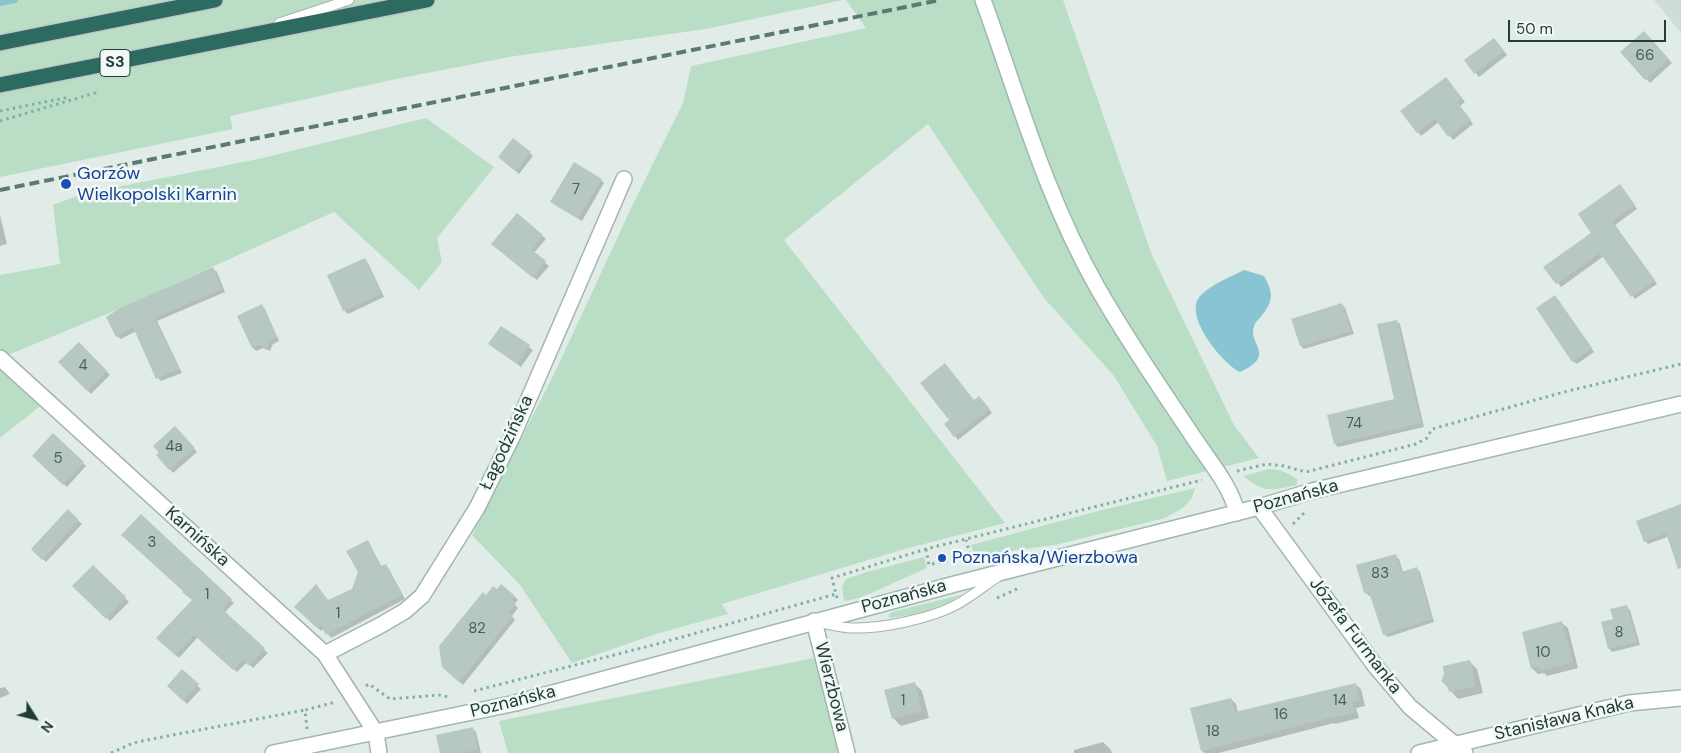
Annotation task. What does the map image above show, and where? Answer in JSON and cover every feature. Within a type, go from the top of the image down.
[{"type":"highway","name":"S3","points":[[0,43],[215,0]]},
{"type":"highway","name":"S3","points":[[0,85],[427,0]]},
{"type":"street","points":[[983,0],[1033,148],[1067,230],[1096,285],[1129,340],[1219,476],[1234,502],[1237,513]]},
{"type":"street","name":"Łagodzińska","points":[[325,654],[406,611],[422,596],[477,508],[513,435],[624,179]]},
{"type":"street","name":"Karnińska","points":[[0,358],[325,654],[376,733]]},
{"type":"street","name":"Poznańska","points":[[272,753],[376,733],[516,702],[1007,570],[1237,513],[1312,491],[1681,404]]},
{"type":"street","name":"Józefa Furmanka","points":[[1259,507],[1376,667],[1410,707],[1459,749]]},
{"type":"street","name":"Wierzbowa","points":[[814,621],[847,753]]},
{"type":"street","name":"Stanisława Knaka","points":[[1419,753],[1459,749],[1628,703],[1681,698]]},
{"type":"street","points":[[376,733],[379,753]]},
{"type":"lane","points":[[230,40],[349,0]]},
{"type":"lane","points":[[814,621],[850,628],[865,628],[898,623],[944,611],[955,606],[1007,570]]},
{"type":"path","points":[[0,122],[95,93],[95,90]]},
{"type":"path","points":[[0,111],[66,98],[66,102]]},
{"type":"path","points":[[840,614],[832,578],[926,549],[1267,464],[1306,472],[1416,444],[1427,438],[1432,429],[1564,392],[1681,364]]},
{"type":"path","points":[[926,549],[929,565],[970,554],[966,540]]},
{"type":"path","points":[[472,692],[658,644],[836,594]]},
{"type":"path","points":[[111,753],[133,743],[331,704],[352,695],[369,684],[390,699],[439,695],[445,697],[455,696]]},
{"type":"path","points":[[306,710],[309,745]]},
{"type":"shaded area","points":[[1654,0],[1681,0],[1681,33]]},
{"type":"green space","points":[[0,0],[843,0],[706,29],[515,56],[396,79],[230,116],[233,129],[0,177]]},
{"type":"green space","points":[[846,0],[1063,0],[1152,255],[1234,425],[1259,458],[1167,481],[1157,446],[1114,376],[1044,298],[928,124],[784,240],[1005,523],[905,549],[722,604],[728,614],[656,634],[572,663],[520,585],[472,535],[556,370],[633,204],[683,103],[691,66],[866,28]]},
{"type":"green space","points":[[426,118],[494,167],[437,238],[442,262],[419,290],[334,212],[114,311],[8,355],[49,399],[0,438],[0,275],[60,264],[53,205],[82,194],[258,159]]},
{"type":"green space","points":[[1269,469],[1280,471],[1297,479],[1297,485],[1280,489],[1268,489],[1257,485],[1243,476]]},
{"type":"green space","points":[[1195,488],[1192,498],[1183,508],[1165,518],[1055,545],[974,556],[971,545],[1102,510]]},
{"type":"green space","points":[[924,557],[927,568],[860,598],[844,601],[842,587],[846,579]]},
{"type":"green space","points":[[964,594],[919,613],[890,618],[888,616],[892,612]]},
{"type":"green space","points":[[819,657],[851,753],[508,753],[499,721]]},
{"type":"water","points":[[1244,270],[1264,276],[1271,296],[1269,305],[1256,323],[1253,331],[1259,354],[1257,360],[1240,372],[1216,351],[1208,340],[1197,318],[1196,308],[1198,299],[1206,290]]},
{"type":"building","points":[[1644,31],[1669,59],[1645,80],[1620,52]]},
{"type":"building","points":[[1494,38],[1504,51],[1474,74],[1464,60]]},
{"type":"building","points":[[1446,77],[1462,98],[1457,102],[1471,120],[1448,137],[1435,119],[1417,133],[1400,111]]},
{"type":"building","points":[[513,138],[531,152],[515,171],[498,157]]},
{"type":"building","points":[[574,162],[602,179],[578,218],[550,202]]},
{"type":"building","points":[[1620,184],[1635,205],[1612,221],[1655,280],[1631,297],[1600,253],[1556,284],[1543,267],[1591,233],[1578,214]]},
{"type":"building","points":[[517,213],[543,235],[532,250],[546,261],[533,278],[491,244]]},
{"type":"building","points":[[365,258],[381,294],[343,311],[327,275]]},
{"type":"building","points":[[213,267],[222,289],[154,318],[179,369],[156,379],[133,327],[116,337],[106,317],[120,308]]},
{"type":"building","points":[[1555,295],[1592,348],[1572,362],[1536,308]]},
{"type":"building","points":[[1342,303],[1351,331],[1300,346],[1291,319]]},
{"type":"building","points":[[262,304],[277,337],[269,341],[267,348],[259,345],[252,348],[237,316]]},
{"type":"building","points":[[1397,320],[1421,423],[1334,444],[1327,415],[1394,399],[1377,324]]},
{"type":"building","points":[[501,326],[530,345],[517,364],[488,344]]},
{"type":"building","points":[[79,342],[107,371],[87,391],[58,362]]},
{"type":"building","points":[[945,363],[974,400],[979,396],[990,409],[954,437],[944,424],[949,420],[920,383]]},
{"type":"building","points":[[175,426],[195,448],[169,470],[156,455],[159,453],[153,446]]},
{"type":"building","points":[[53,433],[84,462],[63,485],[32,456]]},
{"type":"building","points":[[1681,504],[1681,568],[1678,569],[1666,533],[1644,542],[1636,521]]},
{"type":"building","points":[[68,509],[79,520],[42,560],[31,549]]},
{"type":"building","points":[[141,514],[232,599],[222,609],[265,648],[249,666],[243,660],[233,670],[194,635],[175,655],[156,638],[192,600],[121,535]]},
{"type":"building","points":[[368,540],[381,566],[386,564],[402,595],[326,635],[321,625],[317,628],[294,607],[316,584],[328,600],[352,589],[358,572],[346,551]]},
{"type":"building","points":[[1396,554],[1401,572],[1417,567],[1432,619],[1383,635],[1369,592],[1364,593],[1356,565]]},
{"type":"building","points":[[93,565],[126,597],[106,619],[72,586]]},
{"type":"building","points":[[501,584],[515,596],[511,600],[516,603],[509,613],[513,616],[459,682],[442,667],[439,646],[483,592],[486,595],[493,586],[497,589]]},
{"type":"building","points":[[1627,605],[1637,642],[1608,649],[1601,622],[1613,619],[1610,609]]},
{"type":"building","points":[[1562,621],[1573,662],[1540,671],[1539,667],[1531,669],[1522,632]]},
{"type":"building","points":[[1470,660],[1476,686],[1449,692],[1447,685],[1441,681],[1444,674],[1443,666]]},
{"type":"building","points":[[182,669],[199,684],[183,701],[167,686]]},
{"type":"building","points":[[915,682],[922,711],[892,719],[884,690]]},
{"type":"building","points":[[1356,683],[1360,700],[1352,702],[1355,712],[1201,751],[1190,708],[1231,698],[1235,712]]},
{"type":"building","points":[[473,727],[478,749],[462,753],[440,753],[436,735]]},
{"type":"waterway","points":[[0,3],[15,0]]},
{"type":"railway","points":[[0,190],[940,0]]},
{"type":"place","name":"Gorzów Wielkopolski Karnin","points":[[66,184]]},
{"type":"place","name":"Poznańska/Wierzbowa","points":[[942,558]]}]
